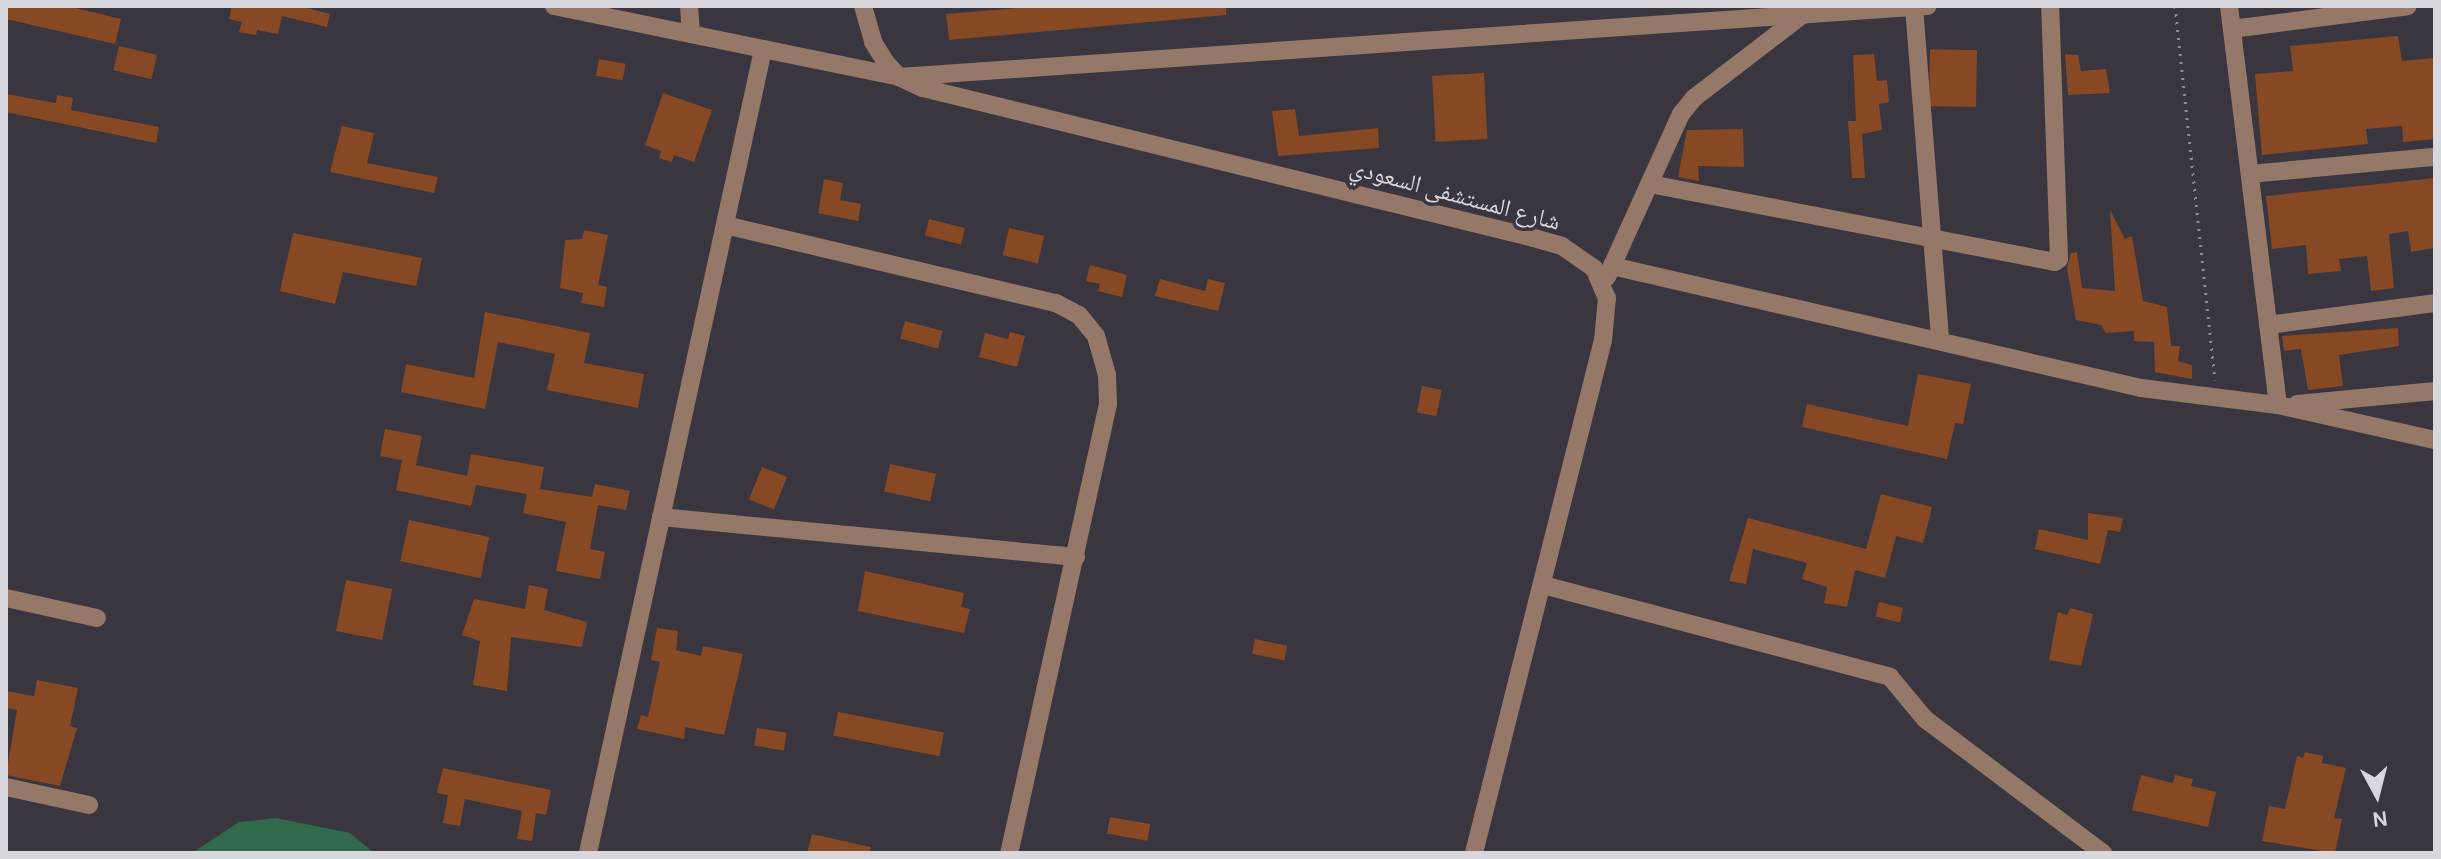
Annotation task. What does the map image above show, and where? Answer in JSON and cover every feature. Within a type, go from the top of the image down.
[{"type":"street","points":[[554,6],[899,77],[1928,6]]},
{"type":"street","points":[[689,6],[691,34]]},
{"type":"street","points":[[863,6],[873,42],[899,77]]},
{"type":"street","points":[[1650,184],[1931,242],[2047,262],[2059,259],[2050,6]]},
{"type":"street","points":[[2229,6],[2278,405]]},
{"type":"street","points":[[2232,29],[2408,6]]},
{"type":"street","points":[[1914,7],[1940,341]]},
{"type":"street","points":[[1474,853],[1603,340],[1608,275],[1694,98],[1801,15]]},
{"type":"street","points":[[588,853],[661,517],[729,226],[763,50]]},
{"type":"street","name":"شارع المستشفى السعودي","points":[[899,77],[985,107],[1534,238],[1579,256],[1608,275]]},
{"type":"street","points":[[2250,174],[2435,157]]},
{"type":"street","points":[[729,226],[1056,303],[1079,315],[1096,336],[1107,375],[1108,404],[1009,853]]},
{"type":"street","points":[[1608,275],[1940,341],[2141,388],[2278,405],[2435,440]]},
{"type":"street","points":[[2268,325],[2435,303]]},
{"type":"street","points":[[2278,405],[2435,391]]},
{"type":"street","points":[[661,517],[1076,557]]},
{"type":"street","points":[[1543,585],[1890,677],[1925,719],[2103,853]]},
{"type":"street","points":[[6,598],[97,618]]},
{"type":"street","points":[[6,787],[89,805]]},
{"type":"path","points":[[2175,6],[2218,398]]},
{"type":"green space","points":[[276,818],[350,833],[374,853],[192,853],[239,822]]},
{"type":"building","points":[[6,6],[67,6],[121,19],[115,44],[6,19]]},
{"type":"building","points":[[232,6],[299,6],[330,14],[327,27],[282,16],[278,34],[257,30],[256,35],[239,32],[242,22],[229,19]]},
{"type":"building","points":[[1043,6],[1226,6],[1226,15],[949,40],[946,14]]},
{"type":"building","points":[[2398,36],[2402,61],[2434,58],[2435,139],[2403,142],[2402,126],[2366,129],[2368,144],[2262,155],[2255,74],[2293,71],[2290,46]]},
{"type":"building","points":[[119,46],[157,55],[151,79],[113,70]]},
{"type":"building","points":[[1930,49],[1977,50],[1976,107],[1929,106]]},
{"type":"building","points":[[1874,54],[1877,81],[1887,80],[1889,102],[1879,104],[1882,130],[1862,134],[1865,178],[1852,178],[1848,121],[1856,121],[1853,55]]},
{"type":"building","points":[[2065,54],[2078,55],[2081,71],[2106,69],[2110,93],[2068,95]]},
{"type":"building","points":[[599,59],[626,64],[623,80],[596,76]]},
{"type":"building","points":[[1484,73],[1487,139],[1436,142],[1432,76]]},
{"type":"building","points":[[663,93],[712,110],[694,162],[674,155],[672,162],[659,158],[661,151],[645,145]]},
{"type":"building","points":[[6,94],[56,103],[57,95],[73,98],[71,110],[159,127],[156,143],[6,112]]},
{"type":"building","points":[[1295,109],[1299,136],[1378,128],[1379,148],[1278,156],[1272,111]]},
{"type":"building","points":[[342,126],[374,133],[367,163],[438,177],[434,193],[330,172]]},
{"type":"building","points":[[1743,129],[1744,167],[1698,166],[1699,181],[1678,177],[1687,130]]},
{"type":"building","points":[[2435,178],[2435,248],[2411,252],[2408,231],[2389,234],[2394,288],[2371,291],[2367,256],[2339,259],[2341,271],[2308,274],[2306,245],[2272,249],[2266,196]]},
{"type":"building","points":[[824,179],[843,183],[840,200],[861,204],[858,221],[818,213]]},
{"type":"building","points":[[2110,210],[2125,239],[2132,236],[2143,301],[2167,307],[2171,346],[2180,346],[2178,361],[2192,365],[2192,379],[2155,372],[2154,342],[2134,341],[2134,331],[2106,333],[2101,325],[2076,320],[2067,268],[2071,253],[2077,252],[2082,288],[2115,291]]},
{"type":"building","points":[[929,219],[965,228],[961,244],[925,235]]},
{"type":"building","points":[[1009,228],[1044,236],[1038,263],[1003,255]]},
{"type":"building","points":[[584,230],[608,235],[598,285],[607,287],[604,307],[581,303],[583,293],[560,288],[565,240],[582,239]]},
{"type":"building","points":[[293,233],[422,258],[416,286],[343,272],[335,304],[280,291]]},
{"type":"building","points":[[1090,265],[1127,275],[1122,297],[1098,291],[1100,284],[1086,281]]},
{"type":"building","points":[[1160,279],[1205,291],[1208,279],[1225,283],[1218,311],[1155,296]]},
{"type":"building","points":[[485,312],[590,333],[584,363],[644,374],[638,408],[547,390],[555,354],[498,342],[485,409],[401,392],[406,364],[474,378]]},
{"type":"building","points":[[905,321],[943,331],[938,348],[900,338]]},
{"type":"building","points":[[2398,328],[2399,346],[2339,355],[2343,386],[2308,390],[2301,349],[2284,351],[2282,336]]},
{"type":"building","points":[[1010,332],[1025,336],[1017,367],[979,357],[985,333],[1008,339]]},
{"type":"building","points":[[1918,374],[1971,384],[1963,424],[1955,423],[1947,459],[1802,427],[1807,404],[1908,426]]},
{"type":"building","points":[[1422,386],[1442,390],[1436,416],[1417,413]]},
{"type":"building","points":[[385,429],[422,436],[416,465],[467,476],[471,454],[544,467],[540,489],[592,497],[595,484],[630,491],[626,510],[598,505],[590,549],[605,552],[600,579],[556,571],[566,522],[523,513],[527,494],[476,485],[471,506],[396,490],[402,460],[380,456]]},
{"type":"building","points":[[890,464],[936,474],[930,501],[884,491]]},
{"type":"building","points":[[762,467],[787,477],[774,510],[749,499]]},
{"type":"building","points":[[1881,494],[1932,507],[1923,543],[1896,536],[1885,578],[1855,570],[1847,607],[1824,603],[1827,587],[1802,579],[1807,563],[1753,549],[1746,584],[1729,581],[1748,518],[1866,549]]},
{"type":"building","points":[[2088,513],[2123,518],[2120,532],[2108,530],[2100,564],[2035,549],[2039,529],[2088,540]]},
{"type":"building","points":[[409,520],[489,537],[480,578],[400,561]]},
{"type":"building","points":[[865,571],[964,593],[961,607],[970,609],[964,633],[858,611]]},
{"type":"building","points":[[346,580],[392,589],[382,640],[336,631]]},
{"type":"building","points":[[529,585],[548,589],[544,610],[587,622],[582,647],[511,637],[507,691],[473,685],[480,641],[462,635],[474,599],[525,609]]},
{"type":"building","points":[[1879,602],[1903,608],[1900,623],[1875,617]]},
{"type":"building","points":[[2070,608],[2093,614],[2081,666],[2049,660],[2058,612],[2067,615]]},
{"type":"building","points":[[657,628],[678,631],[676,650],[701,656],[703,646],[743,654],[724,735],[685,727],[684,739],[637,729],[641,715],[648,717],[660,662],[651,660]]},
{"type":"building","points":[[1255,639],[1287,646],[1284,661],[1252,654]]},
{"type":"building","points":[[37,680],[78,688],[70,726],[77,728],[60,786],[6,775],[17,710],[6,708],[6,691],[34,696]]},
{"type":"building","points":[[838,712],[944,733],[939,756],[833,736]]},
{"type":"building","points":[[757,728],[787,733],[784,750],[754,746]]},
{"type":"building","points":[[2305,752],[2323,756],[2322,763],[2346,768],[2334,818],[2342,819],[2335,853],[2262,841],[2269,806],[2285,809],[2297,756],[2303,758]]},
{"type":"building","points":[[443,768],[551,790],[546,815],[536,813],[532,841],[517,839],[522,811],[465,799],[460,826],[443,823],[448,795],[437,793]]},
{"type":"building","points":[[2141,775],[2173,783],[2175,775],[2193,779],[2191,786],[2216,792],[2208,827],[2132,810]]},
{"type":"building","points":[[1110,817],[1150,824],[1147,841],[1107,834]]},
{"type":"building","points":[[812,834],[871,847],[870,853],[807,853]]}]
